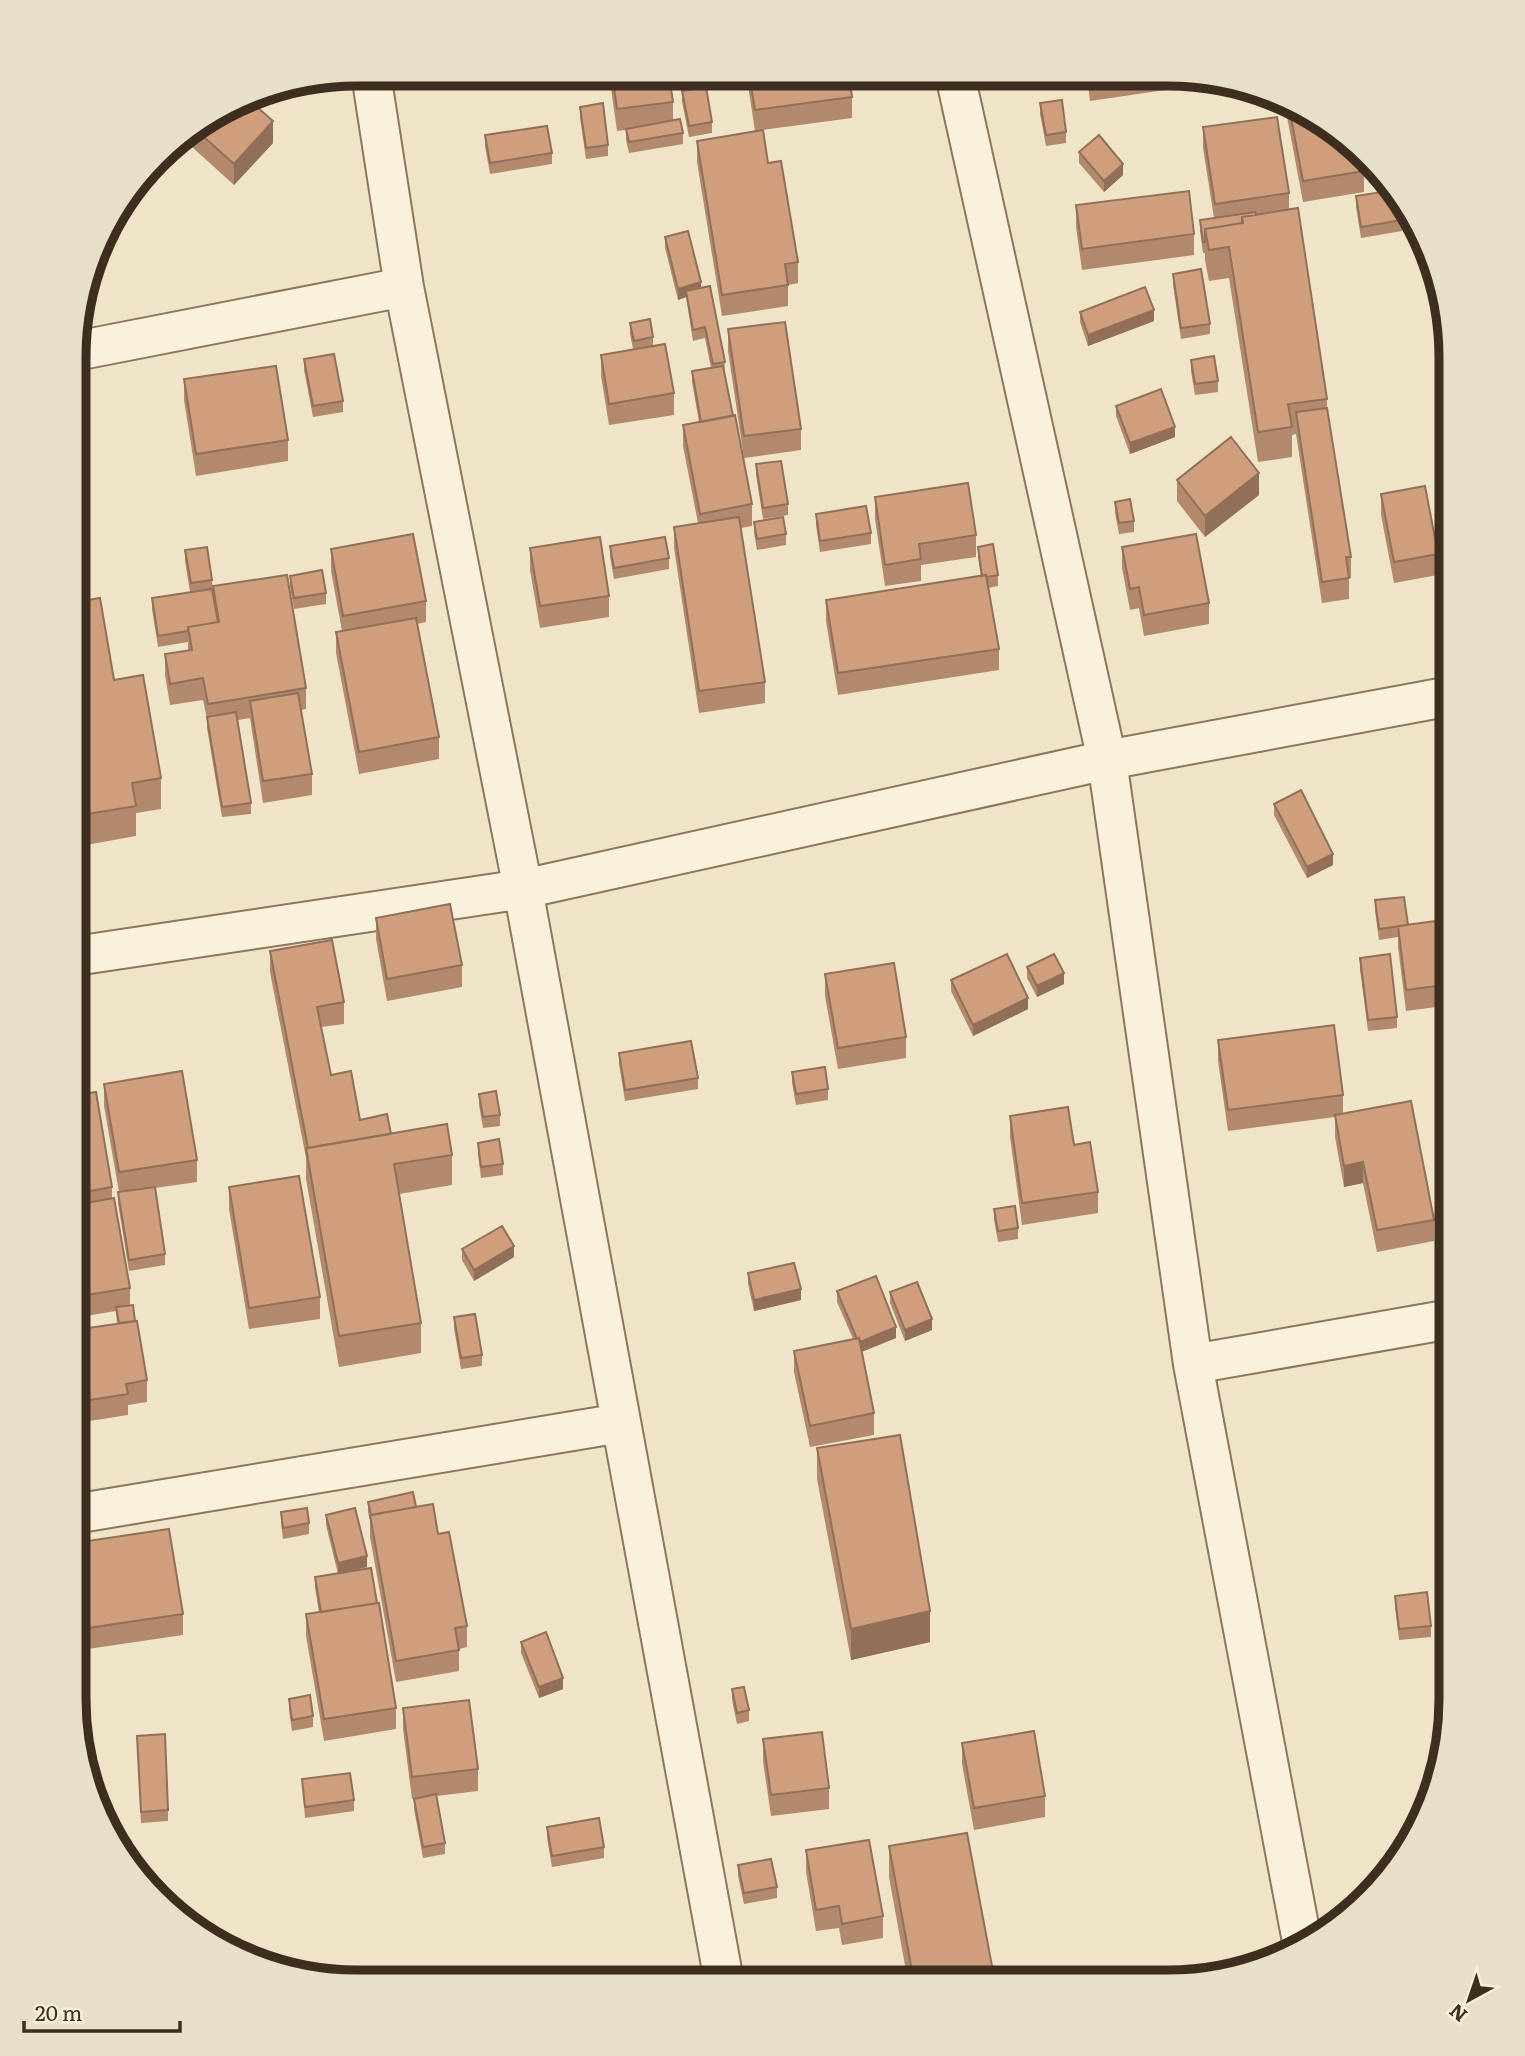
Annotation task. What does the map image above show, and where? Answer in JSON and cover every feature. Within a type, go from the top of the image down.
[{"type":"street","points":[[373,86],[404,287],[523,889],[722,1970]]},
{"type":"street","points":[[957,86],[1107,760],[1193,1364],[1308,1931]]},
{"type":"street","points":[[86,349],[404,287]]},
{"type":"street","points":[[86,954],[523,889],[1107,760],[1439,698]]},
{"type":"street","points":[[1193,1364],[1439,1321]]},
{"type":"street","points":[[86,1512],[621,1423]]},
{"type":"building","points":[[614,86],[671,86],[673,102],[617,109]]},
{"type":"building","points":[[751,86],[850,86],[852,97],[755,110]]},
{"type":"building","points":[[1089,86],[1117,86],[1090,90]]},
{"type":"building","points":[[706,87],[712,122],[689,126],[682,91]]},
{"type":"building","points":[[1062,100],[1066,132],[1046,135],[1040,103]]},
{"type":"building","points":[[603,103],[608,145],[586,148],[580,107]]},
{"type":"building","points":[[255,105],[273,121],[234,164],[201,135]]},
{"type":"building","points":[[1291,115],[1319,131],[1364,169],[1303,181]]},
{"type":"building","points":[[1277,117],[1289,193],[1215,204],[1203,127]]},
{"type":"building","points":[[680,119],[683,133],[629,142],[626,129]]},
{"type":"building","points":[[547,126],[552,153],[490,163],[485,135]]},
{"type":"building","points":[[763,130],[768,163],[781,161],[798,262],[785,264],[788,285],[722,295],[697,141]]},
{"type":"building","points":[[1099,135],[1123,164],[1104,181],[1079,152]]},
{"type":"building","points":[[1189,191],[1194,234],[1082,249],[1076,205]]},
{"type":"building","points":[[1383,192],[1402,220],[1361,227],[1356,196]]},
{"type":"building","points":[[1298,208],[1327,399],[1288,404],[1292,427],[1258,432],[1229,247],[1209,250],[1205,229],[1243,223],[1242,217]]},
{"type":"building","points":[[1255,212],[1256,215],[1242,217],[1242,223],[1205,229],[1203,242],[1200,220]]},
{"type":"building","points":[[688,231],[701,282],[678,289],[665,237]]},
{"type":"building","points":[[1201,269],[1210,324],[1181,328],[1173,274]]},
{"type":"building","points":[[710,286],[725,362],[713,364],[705,327],[693,330],[686,291]]},
{"type":"building","points":[[1145,287],[1154,310],[1088,335],[1080,312]]},
{"type":"building","points":[[650,319],[653,337],[634,341],[630,323]]},
{"type":"building","points":[[785,322],[801,429],[744,436],[728,329]]},
{"type":"building","points":[[665,344],[674,393],[609,404],[601,355]]},
{"type":"building","points":[[334,354],[343,401],[313,406],[304,359]]},
{"type":"building","points":[[1214,356],[1218,381],[1195,384],[1191,360]]},
{"type":"building","points":[[276,366],[288,440],[196,454],[184,379]]},
{"type":"building","points":[[723,366],[733,416],[701,422],[692,371]]},
{"type":"building","points":[[1161,389],[1175,427],[1130,443],[1116,406]]},
{"type":"building","points":[[1327,408],[1351,557],[1346,557],[1349,578],[1322,582],[1296,412]]},
{"type":"building","points":[[735,415],[752,504],[700,514],[683,425]]},
{"type":"building","points":[[1231,437],[1259,473],[1205,516],[1177,480]]},
{"type":"building","points":[[781,461],[788,504],[763,508],[756,464]]},
{"type":"building","points":[[968,483],[976,535],[919,544],[921,559],[885,565],[875,497]]},
{"type":"building","points":[[1425,486],[1438,554],[1394,562],[1381,494]]},
{"type":"building","points":[[1130,499],[1134,521],[1119,523],[1115,502]]},
{"type":"building","points":[[866,506],[871,533],[820,541],[816,514]]},
{"type":"building","points":[[739,517],[765,682],[699,691],[674,527]]},
{"type":"building","points":[[783,517],[786,534],[757,539],[754,522]]},
{"type":"building","points":[[413,534],[426,601],[343,616],[331,549]]},
{"type":"building","points":[[1196,534],[1209,603],[1144,615],[1139,587],[1130,589],[1122,547]]},
{"type":"building","points":[[600,537],[609,596],[540,606],[530,548]]},
{"type":"building","points":[[665,537],[669,558],[614,568],[610,546]]},
{"type":"building","points":[[993,544],[998,575],[982,576],[978,547]]},
{"type":"building","points":[[207,547],[212,580],[191,583],[185,550]]},
{"type":"building","points":[[322,570],[326,593],[294,598],[290,576]]},
{"type":"building","points":[[287,575],[306,688],[208,704],[203,678],[170,684],[165,654],[192,650],[188,627],[219,622],[213,586]]},
{"type":"building","points":[[986,575],[999,649],[838,673],[826,600]]},
{"type":"building","points":[[1439,586],[1439,610],[1436,587]]},
{"type":"building","points":[[212,589],[218,622],[158,636],[152,598]]},
{"type":"building","points":[[100,598],[114,680],[143,675],[161,778],[132,783],[136,806],[86,814],[86,600]]},
{"type":"building","points":[[416,618],[439,737],[359,752],[336,632]]},
{"type":"building","points":[[298,693],[312,774],[263,781],[250,701]]},
{"type":"building","points":[[236,712],[251,803],[222,807],[207,717]]},
{"type":"building","points":[[1301,790],[1333,854],[1307,867],[1274,804]]},
{"type":"building","points":[[1404,897],[1408,925],[1379,929],[1375,900]]},
{"type":"building","points":[[450,904],[462,965],[387,979],[376,918]]},
{"type":"building","points":[[1439,921],[1439,986],[1406,990],[1398,926]]},
{"type":"building","points":[[332,940],[344,1002],[317,1007],[331,1075],[351,1071],[360,1120],[387,1114],[391,1134],[308,1148],[270,951]]},
{"type":"building","points":[[1007,954],[1028,998],[973,1025],[951,980]]},
{"type":"building","points":[[1054,954],[1064,973],[1037,986],[1027,967]]},
{"type":"building","points":[[1390,954],[1397,1017],[1368,1020],[1360,958]]},
{"type":"building","points":[[894,963],[906,1037],[838,1048],[825,974]]},
{"type":"building","points":[[1334,1025],[1343,1095],[1228,1110],[1218,1040]]},
{"type":"building","points":[[691,1041],[698,1078],[625,1090],[619,1053]]},
{"type":"building","points":[[825,1067],[828,1089],[796,1094],[792,1072]]},
{"type":"building","points":[[182,1071],[197,1160],[119,1172],[104,1084]]},
{"type":"building","points":[[496,1091],[500,1115],[483,1117],[479,1094]]},
{"type":"building","points":[[96,1092],[112,1187],[86,1192],[86,1093]]},
{"type":"building","points":[[1411,1101],[1434,1220],[1377,1230],[1363,1162],[1344,1166],[1335,1115]]},
{"type":"building","points":[[1068,1107],[1074,1145],[1090,1142],[1098,1192],[1022,1203],[1010,1116]]},
{"type":"building","points":[[447,1124],[452,1155],[394,1164],[421,1323],[339,1336],[306,1148]]},
{"type":"building","points":[[499,1139],[503,1164],[481,1167],[478,1143]]},
{"type":"building","points":[[299,1176],[320,1297],[249,1308],[229,1187]]},
{"type":"building","points":[[155,1187],[165,1254],[129,1260],[118,1192]]},
{"type":"building","points":[[114,1198],[130,1288],[86,1295],[86,1203]]},
{"type":"building","points":[[1015,1206],[1018,1228],[998,1231],[994,1209]]},
{"type":"building","points":[[502,1226],[514,1246],[474,1270],[462,1249]]},
{"type":"building","points":[[794,1263],[801,1289],[754,1300],[748,1273]]},
{"type":"building","points":[[876,1276],[896,1327],[860,1342],[837,1291]]},
{"type":"building","points":[[917,1282],[932,1319],[905,1330],[890,1292]]},
{"type":"building","points":[[133,1305],[135,1321],[119,1323],[116,1307]]},
{"type":"building","points":[[475,1314],[482,1355],[461,1358],[454,1317]]},
{"type":"building","points":[[137,1321],[147,1380],[126,1384],[128,1394],[86,1401],[86,1328]]},
{"type":"building","points":[[859,1338],[874,1413],[810,1426],[794,1351]]},
{"type":"building","points":[[900,1435],[930,1611],[851,1629],[817,1448]]},
{"type":"building","points":[[413,1492],[416,1507],[371,1515],[368,1502]]},
{"type":"building","points":[[433,1504],[438,1534],[449,1532],[467,1626],[455,1628],[459,1650],[396,1661],[370,1515]]},
{"type":"building","points":[[307,1508],[309,1523],[283,1528],[281,1512]]},
{"type":"building","points":[[355,1508],[367,1556],[338,1563],[326,1515]]},
{"type":"building","points":[[169,1529],[183,1614],[86,1628],[86,1541]]},
{"type":"building","points":[[371,1568],[377,1603],[321,1612],[315,1577]]},
{"type":"building","points":[[1427,1592],[1431,1626],[1399,1629],[1395,1596]]},
{"type":"building","points":[[379,1603],[396,1708],[324,1719],[306,1614]]},
{"type":"building","points":[[546,1632],[563,1678],[539,1687],[521,1642]]},
{"type":"building","points":[[744,1687],[749,1710],[737,1713],[732,1689]]},
{"type":"building","points":[[310,1695],[313,1716],[292,1720],[289,1699]]},
{"type":"building","points":[[469,1700],[478,1769],[412,1777],[403,1708]]},
{"type":"building","points":[[1034,1731],[1045,1796],[974,1808],[962,1743]]},
{"type":"building","points":[[822,1732],[829,1788],[771,1795],[763,1739]]},
{"type":"building","points":[[165,1734],[168,1810],[141,1812],[137,1736]]},
{"type":"building","points":[[350,1773],[354,1800],[305,1807],[302,1779]]},
{"type":"building","points":[[436,1794],[445,1843],[423,1847],[414,1799]]},
{"type":"building","points":[[599,1818],[604,1847],[552,1856],[547,1827]]},
{"type":"building","points":[[967,1833],[993,1970],[912,1970],[889,1846]]},
{"type":"building","points":[[869,1840],[883,1916],[842,1924],[839,1906],[816,1910],[806,1850]]},
{"type":"building","points":[[771,1859],[777,1887],[744,1893],[738,1865]]}]
